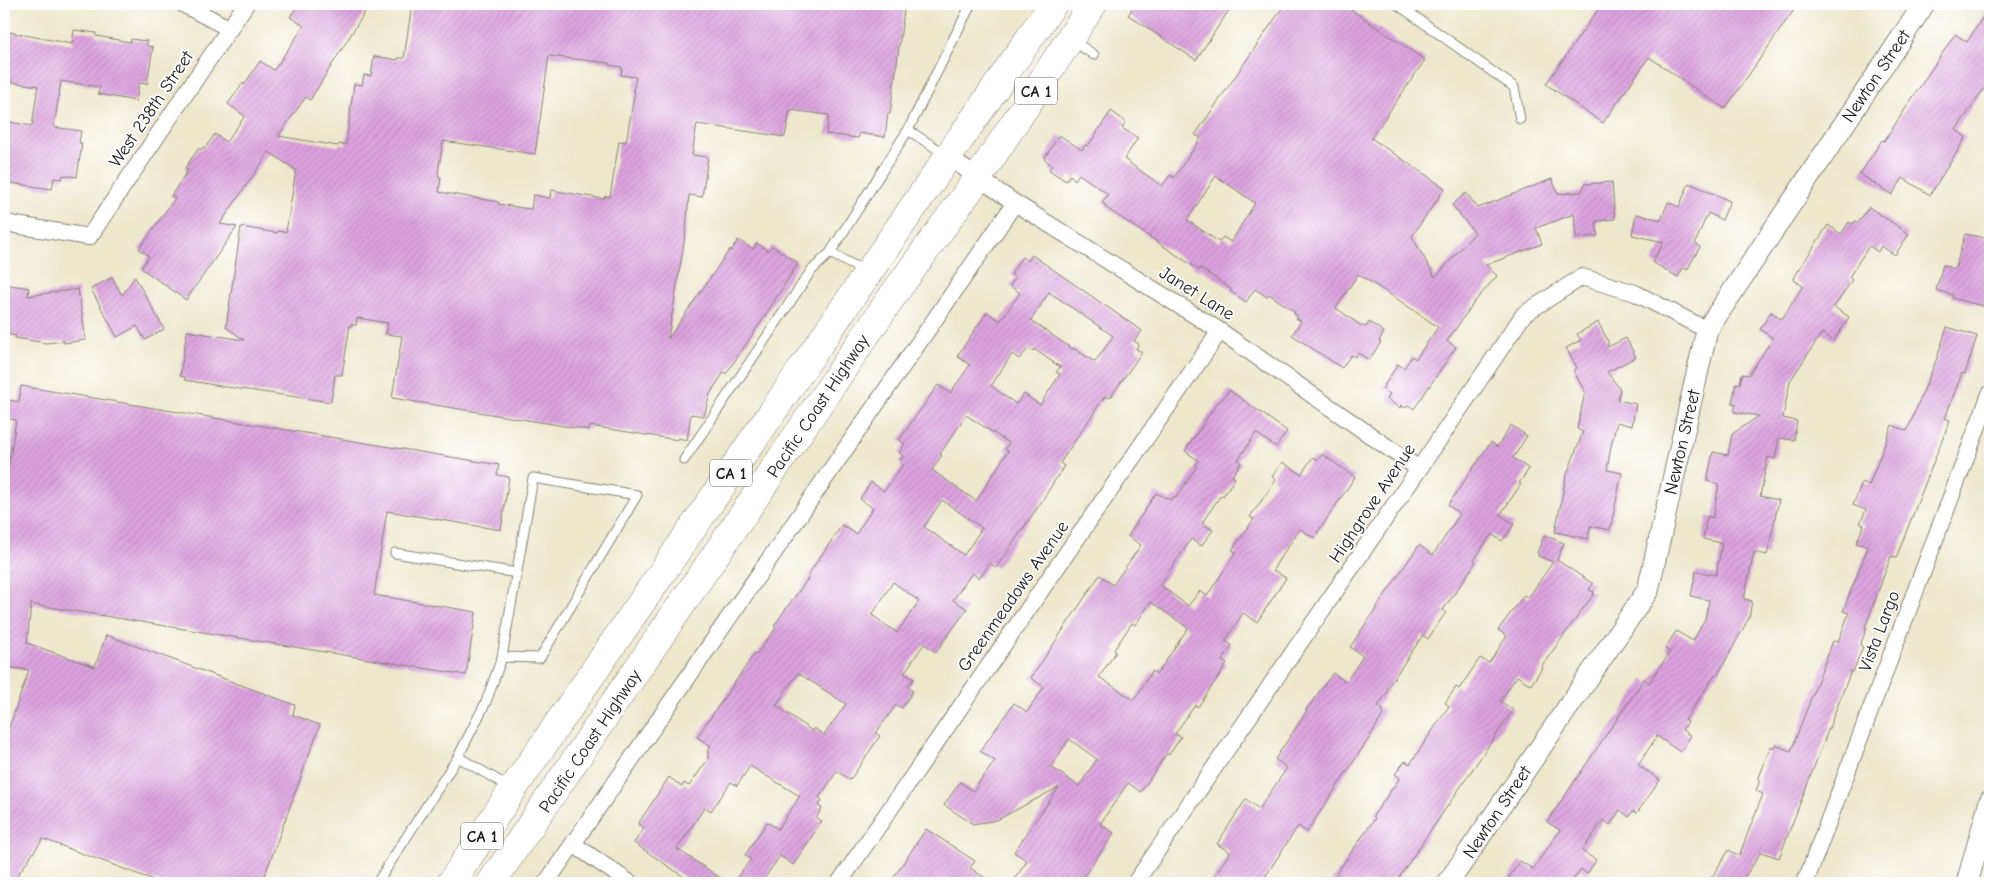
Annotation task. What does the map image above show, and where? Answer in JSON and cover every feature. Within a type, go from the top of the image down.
[{"type":"highway","name":"Pacific Coast Highway","points":[[451,883],[513,789],[1053,4]]},
{"type":"highway","name":"Pacific Coast Highway","points":[[491,883],[890,299],[978,178],[1093,4]]},
{"type":"street","points":[[184,4],[230,29]]},
{"type":"street","name":"West 238th Street","points":[[4,223],[89,237],[246,4]]},
{"type":"street","name":"Newton Street","points":[[1448,883],[1648,590],[1707,330],[1924,4]]},
{"type":"street","name":"Janet Lane","points":[[948,157],[1015,203],[1220,331],[1419,469]]},
{"type":"street","points":[[546,883],[1015,203]]},
{"type":"street","name":"Highgrove Avenue","points":[[1135,883],[1524,314],[1582,277],[1635,293],[1707,330]]},
{"type":"street","name":"Greenmeadows Avenue","points":[[839,883],[1220,331]]},
{"type":"street","name":"Vista Largo","points":[[1805,883],[1990,394]]},
{"type":"street","points":[[1968,883],[1990,801]]},
{"type":"street","points":[[573,844],[630,883]]},
{"type":"lane","points":[[684,460],[811,271],[830,253],[908,130],[971,4]]},
{"type":"lane","points":[[1397,4],[1514,87],[1520,119]]},
{"type":"lane","points":[[1070,39],[1094,55]]},
{"type":"lane","points":[[908,130],[948,157]]},
{"type":"lane","points":[[830,253],[868,274]]},
{"type":"lane","points":[[377,883],[458,756],[486,702],[502,657],[533,478],[637,495],[540,658],[502,657]]},
{"type":"lane","points":[[395,553],[517,573]]},
{"type":"lane","points":[[458,756],[513,789]]},
{"type":"building","points":[[298,4],[370,4],[310,100],[306,97],[278,136],[338,146],[339,144],[346,145],[354,84],[362,85],[364,75],[371,76],[374,56],[398,60],[398,58],[404,58],[412,4],[898,4],[897,9],[904,10],[890,114],[888,113],[885,137],[859,133],[858,138],[826,134],[829,115],[790,110],[785,137],[697,124],[692,155],[708,157],[702,197],[689,195],[686,230],[668,339],[738,240],[753,249],[757,243],[768,251],[772,246],[798,263],[765,316],[726,374],[724,372],[710,394],[704,416],[691,414],[687,440],[590,426],[589,430],[392,398],[402,336],[386,334],[388,323],[357,318],[356,325],[350,325],[342,375],[335,375],[331,402],[185,380],[185,377],[180,376],[187,331],[244,340],[226,327],[241,227],[277,233],[278,231],[286,232],[296,170],[269,152],[220,224],[237,227],[186,300],[141,268],[149,256],[139,249],[175,198],[171,196],[188,170],[185,168],[199,148],[201,150],[203,147],[205,148],[215,134],[226,142],[245,116],[228,104],[243,83],[244,85],[260,61],[274,70],[304,26],[290,17]],"holes":[[[549,56],[609,63],[609,65],[622,67],[621,75],[636,77],[626,142],[619,141],[610,197],[605,196],[604,199],[551,190],[550,198],[533,195],[531,209],[529,209],[439,192],[441,177],[439,177],[438,173],[443,141],[535,154]]]},
{"type":"building","points":[[1135,4],[1233,4],[1196,60],[1128,15]]},
{"type":"building","points":[[1285,4],[1343,4],[1425,60],[1371,138],[1445,188],[1412,236],[1435,277],[1475,233],[1452,205],[1466,193],[1478,208],[1552,179],[1558,194],[1581,192],[1585,184],[1612,182],[1615,219],[1596,221],[1598,236],[1576,238],[1574,214],[1536,228],[1542,244],[1486,265],[1497,276],[1475,301],[1447,341],[1456,347],[1414,409],[1408,405],[1405,408],[1401,405],[1400,408],[1387,399],[1390,394],[1382,389],[1398,364],[1404,368],[1412,356],[1416,359],[1438,327],[1358,274],[1336,308],[1360,325],[1366,327],[1369,322],[1384,332],[1379,341],[1381,342],[1369,360],[1358,353],[1355,357],[1351,355],[1342,368],[1292,335],[1301,321],[1296,318],[1298,316],[1294,314],[1295,312],[1269,294],[1267,297],[1255,289],[1246,302],[1230,291],[1231,289],[1200,268],[1199,270],[1105,207],[1106,205],[1102,203],[1108,194],[1079,174],[1075,180],[1070,175],[1066,181],[1049,170],[1052,165],[1044,159],[1059,135],[1082,150],[1085,145],[1088,146],[1111,111],[1126,122],[1122,128],[1138,138],[1124,159],[1162,186],[1170,175],[1174,178],[1201,138],[1195,135]],"holes":[[[1216,176],[1255,203],[1231,242],[1223,237],[1219,242],[1187,220]]]},
{"type":"building","points":[[1602,4],[1798,4],[1725,109],[1649,57],[1603,123],[1546,84]]},
{"type":"building","points":[[1990,6],[1990,80],[1956,130],[1966,137],[1930,195],[1903,178],[1892,195],[1860,174],[1955,34],[1967,42]]},
{"type":"building","points":[[74,30],[96,33],[96,36],[130,42],[131,39],[147,41],[147,46],[153,47],[147,84],[139,83],[136,101],[98,94],[100,87],[61,81],[54,127],[81,131],[79,143],[82,143],[77,177],[63,175],[62,179],[54,178],[52,189],[4,182],[4,121],[32,126],[38,86],[4,81],[4,31],[72,44]]},
{"type":"building","points":[[1689,183],[1730,201],[1722,220],[1708,213],[1695,243],[1700,247],[1687,270],[1683,268],[1678,277],[1652,262],[1664,242],[1632,235],[1636,214],[1661,220],[1668,202],[1679,207]]},
{"type":"building","points":[[1869,207],[1909,234],[1895,255],[1881,246],[1878,252],[1869,246],[1849,277],[1852,280],[1834,307],[1849,317],[1834,341],[1822,333],[1790,381],[1783,418],[1797,421],[1794,440],[1779,438],[1775,459],[1768,457],[1760,496],[1779,500],[1767,555],[1754,552],[1744,599],[1752,601],[1749,618],[1717,676],[1715,675],[1685,720],[1688,722],[1682,730],[1691,736],[1680,752],[1657,736],[1638,765],[1660,780],[1637,813],[1633,811],[1629,817],[1620,810],[1610,825],[1603,820],[1582,851],[1596,860],[1587,874],[1581,869],[1571,883],[1505,883],[1520,861],[1533,869],[1560,830],[1547,822],[1644,679],[1649,683],[1670,652],[1665,649],[1676,631],[1693,641],[1705,619],[1709,600],[1691,596],[1696,571],[1716,575],[1722,543],[1703,539],[1707,516],[1713,518],[1719,484],[1707,481],[1713,452],[1728,455],[1732,434],[1759,416],[1734,412],[1736,404],[1732,403],[1736,383],[1740,384],[1742,374],[1749,375],[1773,338],[1760,329],[1771,312],[1782,319],[1803,286],[1794,280],[1795,276],[1828,225],[1841,234],[1849,222],[1853,224],[1855,221],[1858,223]]},
{"type":"building","points":[[1965,234],[1990,239],[1990,295],[1987,307],[1952,298],[1953,295],[1936,290],[1943,265],[1955,269]]},
{"type":"building","points":[[1032,255],[1142,331],[1134,341],[1139,344],[1136,349],[1142,352],[1110,398],[1105,396],[1060,463],[1064,466],[996,568],[990,563],[979,578],[972,573],[953,600],[967,609],[936,652],[924,644],[904,673],[914,679],[908,687],[913,691],[902,708],[896,705],[876,733],[880,736],[850,780],[837,771],[819,798],[822,800],[818,806],[822,808],[816,818],[822,821],[793,865],[780,856],[761,883],[733,883],[751,859],[745,855],[767,822],[778,829],[800,796],[750,766],[737,786],[731,782],[711,811],[705,807],[677,849],[728,883],[693,883],[634,843],[644,828],[638,824],[669,777],[682,787],[684,783],[689,786],[709,758],[707,757],[709,753],[707,752],[711,746],[697,737],[755,653],[757,654],[776,628],[774,626],[810,576],[808,575],[842,525],[856,534],[873,508],[860,499],[871,482],[884,491],[903,465],[899,462],[903,456],[899,453],[905,444],[899,440],[938,385],[950,393],[970,365],[957,356],[987,312],[1000,321],[1020,293],[1010,286],[1015,278],[1011,274],[1022,257],[1028,261]],"holes":[[[1049,292],[1113,336],[1095,362],[1072,349],[1031,320]],[[1029,348],[1033,351],[1034,349],[1060,367],[1056,372],[1060,374],[1040,405],[1024,394],[1016,404],[991,386],[1012,354],[1019,359]],[[966,415],[1009,443],[1005,449],[1008,451],[976,501],[932,470],[942,455],[940,454]],[[942,500],[982,528],[964,555],[924,527]],[[893,582],[919,601],[897,633],[872,615]],[[798,673],[846,704],[824,735],[814,728],[812,731],[776,705]]]},
{"type":"building","points":[[112,277],[122,295],[135,277],[164,329],[145,340],[137,326],[117,337],[91,289]]},
{"type":"building","points":[[4,284],[29,288],[28,296],[78,289],[86,340],[46,343],[15,338],[16,336],[4,334]]},
{"type":"building","points":[[1598,322],[1608,341],[1608,347],[1626,338],[1636,357],[1607,372],[1620,389],[1618,400],[1636,404],[1632,426],[1617,422],[1611,446],[1607,470],[1622,473],[1610,530],[1590,526],[1588,539],[1555,532],[1566,477],[1583,432],[1577,429],[1585,392],[1573,370],[1577,368],[1566,348],[1581,340],[1577,334]]},
{"type":"building","points":[[1947,327],[1977,336],[1965,374],[1962,373],[1945,418],[1950,420],[1896,558],[1891,556],[1865,628],[1867,628],[1860,645],[1863,647],[1853,672],[1851,671],[1779,858],[1761,852],[1741,883],[1708,883],[1729,850],[1739,856],[1763,794],[1756,791],[1760,780],[1758,780],[1771,746],[1775,748],[1775,745],[1791,751],[1833,641],[1838,642],[1849,613],[1843,611],[1868,547],[1856,543],[1864,525],[1860,523],[1866,510],[1853,505],[1862,482],[1869,485],[1892,425],[1907,431],[1937,358]]},
{"type":"building","points":[[21,386],[499,465],[497,475],[509,477],[501,530],[387,511],[374,595],[476,612],[466,675],[31,604],[27,643],[95,667],[106,635],[295,705],[293,715],[320,725],[262,883],[162,883],[43,839],[12,883],[4,883],[4,742],[29,670],[4,667],[4,496],[16,420],[4,418],[4,399],[19,402]]},
{"type":"building","points":[[1229,390],[1287,431],[1276,447],[1256,433],[1238,460],[1241,463],[1232,476],[1235,478],[1202,523],[1213,530],[1201,546],[1191,539],[1160,585],[1188,606],[1200,591],[1207,596],[1236,552],[1232,550],[1254,519],[1250,517],[1276,480],[1272,477],[1282,462],[1301,474],[1313,457],[1318,460],[1322,454],[1355,477],[1314,538],[1300,529],[1278,561],[1273,570],[1286,578],[1257,622],[1243,613],[1225,641],[1232,645],[1222,661],[1227,664],[1198,707],[1195,705],[1175,734],[1181,737],[1169,755],[1167,753],[1141,792],[1128,783],[1100,824],[1114,833],[1079,883],[1012,883],[1027,861],[1014,852],[1059,787],[997,820],[973,824],[944,805],[960,782],[973,791],[995,761],[980,751],[1014,703],[1027,712],[1044,687],[1031,678],[1100,575],[1113,585],[1141,545],[1128,536],[1156,493],[1171,500],[1174,496],[1176,498],[1197,466],[1195,465],[1198,460],[1185,451],[1218,402],[1221,401]],"holes":[[[1151,602],[1188,628],[1157,674],[1152,671],[1134,700],[1099,677],[1132,623],[1135,625]],[[1069,739],[1097,759],[1079,786],[1051,767]]]},
{"type":"building","points":[[1511,425],[1527,436],[1513,458],[1529,469],[1500,515],[1514,524],[1502,541],[1493,535],[1490,536],[1474,560],[1476,562],[1443,610],[1446,612],[1428,639],[1423,635],[1386,690],[1388,691],[1378,706],[1384,713],[1307,832],[1298,826],[1261,883],[1210,883],[1230,852],[1217,844],[1246,799],[1259,809],[1287,768],[1275,759],[1306,710],[1333,673],[1346,682],[1363,656],[1350,647],[1419,545],[1433,555],[1460,514],[1448,505],[1491,442],[1497,447]]},
{"type":"building","points":[[1544,535],[1564,543],[1557,560],[1593,584],[1589,590],[1594,592],[1593,595],[1541,667],[1531,685],[1517,676],[1500,701],[1513,710],[1395,883],[1330,883],[1400,778],[1395,774],[1405,761],[1410,764],[1449,706],[1445,703],[1456,687],[1459,689],[1480,658],[1489,663],[1507,636],[1498,630],[1524,595],[1528,598],[1553,562],[1538,556],[1539,554],[1537,553]]},
{"type":"building","points":[[926,829],[975,861],[970,868],[993,883],[890,883]]}]
